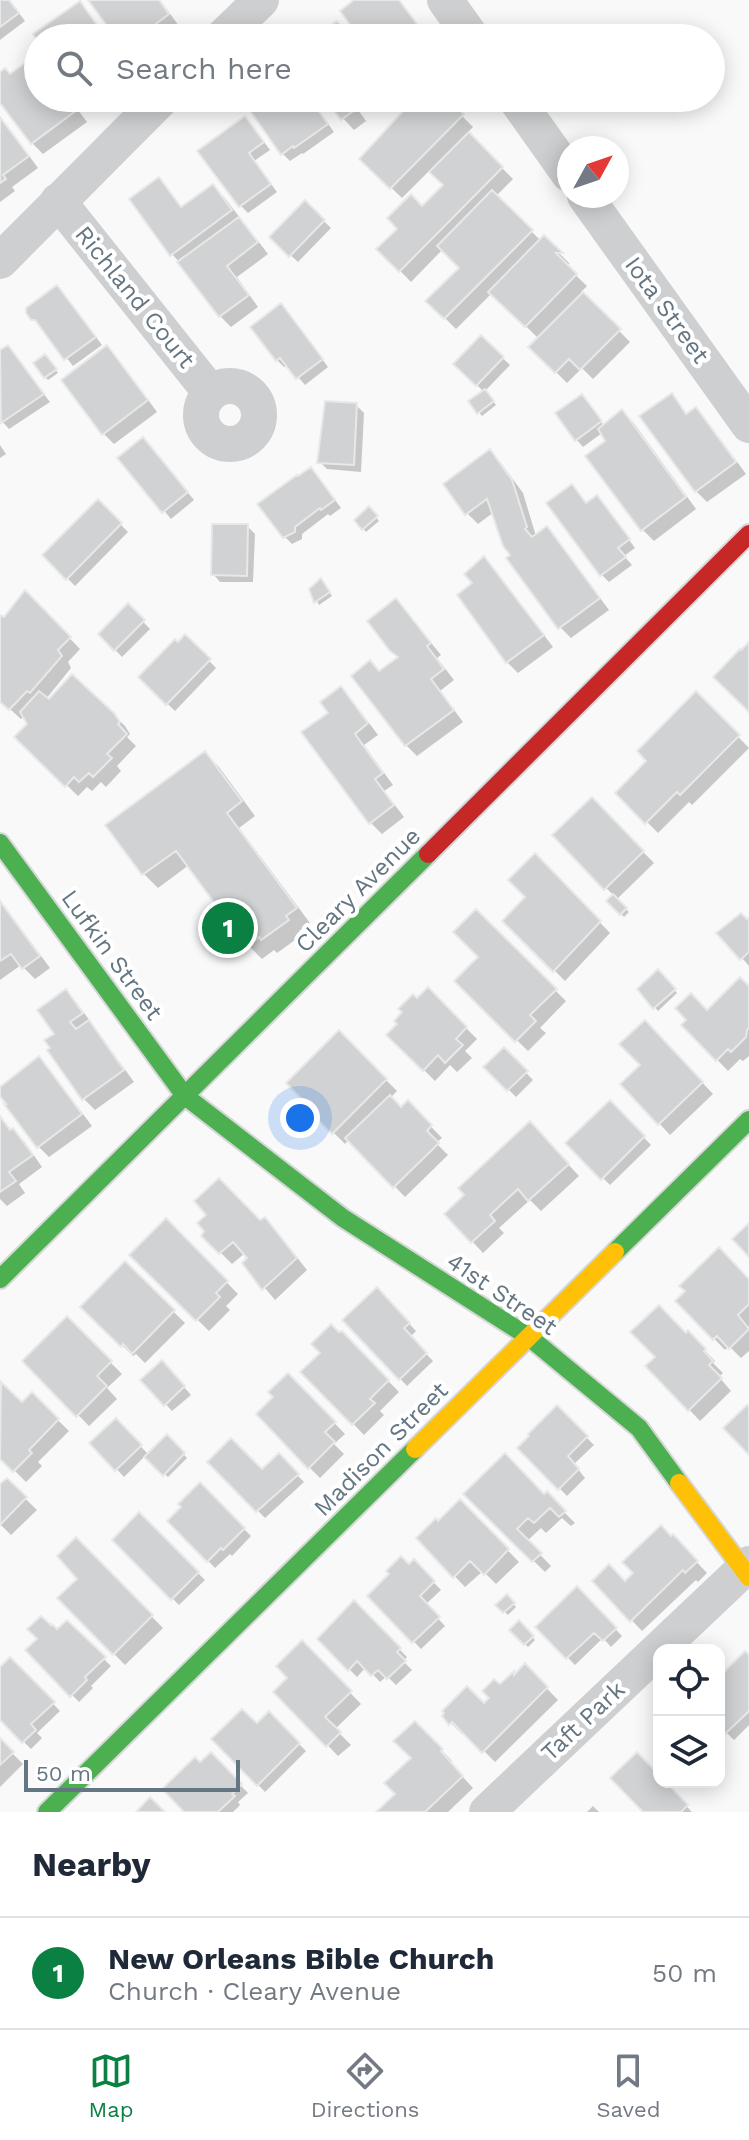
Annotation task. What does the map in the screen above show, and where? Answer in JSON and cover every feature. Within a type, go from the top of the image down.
[{"type":"street","points":[[236,24],[261,0]]},
{"type":"street","points":[[445,0],[462,24]]},
{"type":"street","points":[[0,261],[148,112]]},
{"type":"street","points":[[525,112],[557,157]]},
{"type":"street","name":"Richland Court","points":[[58,201],[211,393]]},
{"type":"street","name":"Iota Street","points":[[594,208],[749,425]]},
{"type":"street","name":"Cleary Avenue","points":[[0,1279],[749,534]]},
{"type":"street","name":"Lufkin Street","points":[[0,843],[185,1096]]},
{"type":"street","name":"41st Street","points":[[185,1096],[343,1218],[529,1337],[639,1428],[747,1570]]},
{"type":"street","name":"Madison Street","points":[[47,1812],[749,1120]]},
{"type":"street","name":"Taft Park","points":[[487,1812],[747,1570]]},
{"type":"building","points":[[0,0],[9,0],[19,13],[0,27]]},
{"type":"building","points":[[88,0],[159,0],[169,14],[156,24],[106,24]]},
{"type":"building","points":[[354,0],[399,0],[417,24],[350,24],[340,11]]},
{"type":"building","points":[[80,1],[96,24],[47,24]]},
{"type":"building","points":[[24,64],[24,112],[74,112],[31,144],[0,103],[0,72],[5,68],[10,74]]},
{"type":"building","points":[[251,112],[319,112],[328,124],[281,155]]},
{"type":"building","points":[[335,112],[352,112],[341,120]]},
{"type":"building","points":[[402,112],[464,114],[390,189],[359,159]]},
{"type":"building","points":[[245,116],[264,142],[249,153],[271,184],[239,207],[197,151]]},
{"type":"building","points":[[0,117],[29,156],[3,175],[6,179],[0,183]]},
{"type":"building","points":[[469,132],[503,167],[399,272],[376,249],[397,229],[387,218],[411,194],[422,206],[443,185],[429,172]]},
{"type":"building","points":[[159,177],[181,207],[213,184],[232,210],[170,256],[129,199]]},
{"type":"building","points":[[492,190],[533,230],[444,319],[425,301],[459,268],[437,246]]},
{"type":"building","points":[[305,200],[325,220],[289,257],[269,237]]},
{"type":"building","points":[[239,217],[258,242],[227,266],[249,295],[219,317],[177,262]]},
{"type":"building","points":[[544,235],[563,253],[556,253],[577,274],[525,327],[488,292]]},
{"type":"building","points":[[57,285],[96,337],[64,360],[35,320],[31,320],[26,313],[26,308]]},
{"type":"building","points":[[583,292],[621,329],[580,370],[569,359],[555,373],[528,347]]},
{"type":"building","points":[[281,303],[323,359],[296,379],[280,358],[276,361],[250,327]]},
{"type":"building","points":[[481,335],[504,357],[476,386],[453,364]]},
{"type":"building","points":[[8,345],[44,394],[1,423],[0,350]]},
{"type":"building","points":[[107,345],[148,400],[102,435],[61,380]]},
{"type":"building","points":[[45,354],[57,369],[44,378],[33,363]]},
{"type":"building","points":[[485,389],[494,401],[477,414],[468,401]]},
{"type":"building","points":[[672,393],[686,414],[696,407],[736,462],[695,492],[639,416]]},
{"type":"building","points":[[582,394],[602,421],[575,441],[555,413]]},
{"type":"building","points":[[325,401],[357,403],[354,465],[317,463]]},
{"type":"building","points":[[622,409],[686,497],[641,531],[585,456],[605,441],[598,429]]},
{"type":"building","points":[[143,437],[188,492],[162,513],[117,458]]},
{"type":"building","points":[[490,449],[512,480],[527,527],[525,529],[532,537],[547,526],[600,598],[558,629],[506,558],[510,555],[503,546],[487,499],[465,515],[443,484]]},
{"type":"building","points":[[311,467],[335,500],[283,538],[257,504]]},
{"type":"building","points":[[572,484],[586,503],[597,495],[630,539],[618,548],[626,557],[600,576],[546,503]]},
{"type":"building","points":[[98,499],[122,523],[66,580],[42,555]]},
{"type":"building","points":[[369,506],[378,516],[362,530],[354,520]]},
{"type":"building","points":[[212,524],[248,524],[247,576],[211,575]]},
{"type":"building","points":[[484,556],[544,635],[506,663],[457,595],[472,583],[464,574]]},
{"type":"building","points":[[321,578],[330,592],[314,603],[309,589]]},
{"type":"building","points":[[25,590],[71,637],[58,650],[62,656],[30,693],[27,691],[9,710],[0,702],[0,615],[4,617]]},
{"type":"building","points":[[396,598],[431,643],[427,646],[444,669],[431,679],[454,710],[405,746],[351,676],[370,660],[379,671],[398,657],[367,621]]},
{"type":"building","points":[[128,603],[145,620],[114,651],[98,634]]},
{"type":"building","points":[[185,634],[211,659],[166,705],[138,677],[175,639],[178,642]]},
{"type":"building","points":[[749,642],[749,712],[713,677]]},
{"type":"building","points":[[72,674],[114,713],[127,734],[107,754],[112,758],[93,777],[89,773],[79,782],[74,777],[65,787],[14,737],[27,724],[20,712],[39,691],[49,699]]},
{"type":"building","points":[[341,686],[368,723],[355,734],[383,773],[375,779],[394,805],[369,824],[301,732],[328,713],[320,702]]},
{"type":"building","points":[[696,691],[740,735],[680,795],[677,792],[645,824],[615,793],[646,761],[637,751]]},
{"type":"building","points":[[205,751],[242,801],[227,813],[297,908],[286,916],[289,920],[247,947],[176,851],[142,875],[105,825]]},
{"type":"building","points":[[592,797],[644,851],[604,890],[552,835]]},
{"type":"building","points":[[535,853],[601,921],[553,972],[502,921],[525,897],[508,880]]},
{"type":"building","points":[[613,894],[627,908],[620,915],[606,901]]},
{"type":"building","points":[[0,901],[40,956],[22,969],[11,954],[0,961]]},
{"type":"building","points":[[476,909],[557,989],[530,1015],[536,1021],[515,1042],[454,981],[478,957],[453,932]]},
{"type":"building","points":[[741,913],[749,918],[749,952],[740,960],[716,933]]},
{"type":"building","points":[[658,969],[676,989],[653,1009],[637,989]]},
{"type":"building","points":[[740,977],[749,986],[749,1028],[746,1037],[731,1052],[728,1049],[716,1061],[681,1025],[686,1020],[675,1008],[691,993],[707,1010]]},
{"type":"building","points":[[428,987],[467,1027],[456,1039],[463,1045],[445,1063],[438,1055],[423,1071],[386,1035],[397,1024],[394,1021],[402,1012],[398,1009],[413,994],[417,998]]},
{"type":"building","points":[[66,989],[83,1013],[70,1022],[76,1029],[89,1020],[124,1070],[82,1100],[47,1050],[50,1048],[44,1040],[54,1034],[37,1010]]},
{"type":"building","points":[[645,1020],[703,1082],[658,1125],[620,1084],[640,1065],[619,1044]]},
{"type":"building","points":[[339,1030],[387,1079],[332,1134],[286,1083]]},
{"type":"building","points":[[504,1047],[528,1071],[507,1091],[483,1067]]},
{"type":"building","points":[[39,1056],[82,1114],[37,1148],[4,1104],[0,1087]]},
{"type":"building","points":[[390,1095],[401,1107],[408,1100],[432,1125],[427,1131],[439,1143],[393,1188],[345,1138]]},
{"type":"building","points":[[610,1100],[645,1136],[601,1180],[565,1143]]},
{"type":"building","points":[[0,1116],[33,1155],[9,1172],[16,1181],[0,1192]]},
{"type":"building","points":[[530,1121],[569,1164],[528,1201],[518,1189],[490,1215],[495,1221],[471,1243],[444,1214],[464,1195],[458,1188]]},
{"type":"building","points":[[219,1178],[260,1220],[265,1217],[297,1258],[262,1290],[242,1263],[247,1258],[233,1242],[219,1254],[201,1236],[204,1231],[197,1223],[206,1215],[194,1201]]},
{"type":"building","points":[[166,1218],[228,1281],[216,1293],[220,1297],[196,1321],[129,1255]]},
{"type":"building","points":[[749,1223],[749,1257],[732,1239]]},
{"type":"building","points":[[719,1247],[749,1279],[749,1304],[738,1315],[749,1329],[729,1349],[717,1336],[713,1340],[675,1301],[685,1291],[679,1286]]},
{"type":"building","points":[[125,1261],[175,1310],[132,1354],[80,1307]]},
{"type":"building","points":[[377,1287],[410,1323],[404,1328],[427,1353],[399,1380],[342,1320]]},
{"type":"building","points":[[659,1305],[706,1349],[704,1351],[713,1361],[709,1365],[722,1378],[688,1411],[645,1366],[655,1357],[630,1332]]},
{"type":"building","points":[[67,1316],[112,1361],[97,1376],[107,1386],[76,1417],[22,1361]]},
{"type":"building","points":[[331,1324],[339,1332],[342,1331],[389,1380],[370,1399],[375,1403],[352,1425],[300,1372],[320,1353],[311,1344]]},
{"type":"building","points":[[162,1360],[185,1386],[164,1406],[140,1380]]},
{"type":"building","points":[[288,1373],[336,1422],[325,1432],[335,1442],[308,1469],[256,1414],[273,1397],[268,1392]]},
{"type":"building","points":[[1,1382],[22,1402],[32,1392],[59,1419],[13,1472],[0,1459]]},
{"type":"building","points":[[557,1405],[588,1436],[568,1456],[579,1469],[558,1490],[517,1448]]},
{"type":"building","points":[[747,1405],[749,1407],[749,1455],[723,1428]]},
{"type":"building","points":[[116,1418],[142,1445],[115,1471],[89,1443]]},
{"type":"building","points":[[167,1434],[185,1453],[163,1476],[144,1457]]},
{"type":"building","points":[[231,1438],[262,1469],[279,1453],[299,1474],[256,1512],[207,1462]]},
{"type":"building","points":[[505,1453],[544,1494],[547,1491],[566,1511],[559,1517],[550,1508],[534,1523],[528,1518],[517,1529],[542,1553],[532,1562],[463,1494]]},
{"type":"building","points":[[7,1478],[27,1497],[0,1525],[0,1484]]},
{"type":"building","points":[[200,1482],[245,1528],[207,1562],[167,1521],[181,1507],[178,1504]]},
{"type":"building","points":[[460,1499],[509,1549],[484,1575],[470,1561],[453,1578],[416,1538]]},
{"type":"building","points":[[139,1512],[199,1572],[171,1600],[112,1540]]},
{"type":"building","points":[[661,1525],[698,1561],[685,1573],[683,1570],[630,1622],[592,1581],[609,1564],[625,1581],[633,1573],[622,1562]]},
{"type":"building","points":[[76,1537],[153,1615],[113,1655],[57,1598],[77,1579],[57,1556]]},
{"type":"building","points":[[401,1556],[409,1564],[414,1559],[435,1581],[420,1596],[440,1617],[412,1643],[367,1596],[389,1574],[386,1571]]},
{"type":"building","points":[[577,1586],[617,1628],[603,1641],[594,1633],[566,1659],[535,1627]]},
{"type":"building","points":[[507,1594],[515,1603],[503,1613],[495,1605]]},
{"type":"building","points":[[354,1600],[401,1648],[397,1652],[406,1661],[387,1679],[378,1670],[371,1676],[357,1661],[348,1671],[317,1639]]},
{"type":"building","points":[[41,1616],[57,1629],[67,1620],[106,1657],[70,1697],[25,1650],[37,1639],[27,1629]]},
{"type":"building","points":[[519,1620],[534,1636],[524,1645],[509,1630]]},
{"type":"building","points":[[302,1640],[352,1691],[325,1717],[341,1732],[326,1747],[273,1692],[287,1678],[276,1666]]},
{"type":"building","points":[[745,1651],[749,1655],[749,1711],[725,1734],[725,1716],[725,1671]]},
{"type":"building","points":[[10,1657],[55,1702],[31,1724],[36,1730],[22,1743],[0,1720],[0,1667]]},
{"type":"building","points":[[525,1663],[548,1687],[482,1753],[452,1722],[449,1725],[442,1711],[467,1686],[484,1703],[489,1698],[482,1691],[494,1679],[500,1684]]},
{"type":"building","points":[[242,1709],[257,1723],[269,1711],[300,1743],[257,1786],[211,1739]]},
{"type":"building","points":[[415,1721],[443,1749],[441,1751],[463,1776],[425,1812],[376,1812],[395,1794],[384,1783],[411,1758],[393,1741]]},
{"type":"building","points":[[0,1738],[14,1752],[0,1765]]},
{"type":"building","points":[[211,1752],[242,1784],[232,1794],[235,1796],[218,1812],[184,1812],[162,1789],[195,1757],[200,1762]]},
{"type":"building","points":[[637,1752],[653,1769],[653,1788],[672,1788],[688,1805],[681,1812],[643,1812],[610,1778]]},
{"type":"building","points":[[150,1797],[165,1812],[136,1812]]},
{"type":"traffic: fast","points":[[0,843],[185,1096],[343,1218],[529,1337],[639,1428],[679,1483]]},
{"type":"traffic: fast","points":[[0,1279],[428,854]]},
{"type":"traffic: fast","points":[[615,1252],[749,1120]]},
{"type":"traffic: fast","points":[[47,1812],[415,1449]]},
{"type":"traffic: slow","points":[[415,1449],[615,1252]]},
{"type":"traffic: slow","points":[[679,1483],[749,1577]]},
{"type":"traffic: jam","points":[[428,854],[749,534]]},
{"type":"place","name":"New Orleans Bible Church","points":[[228,928]]}]
